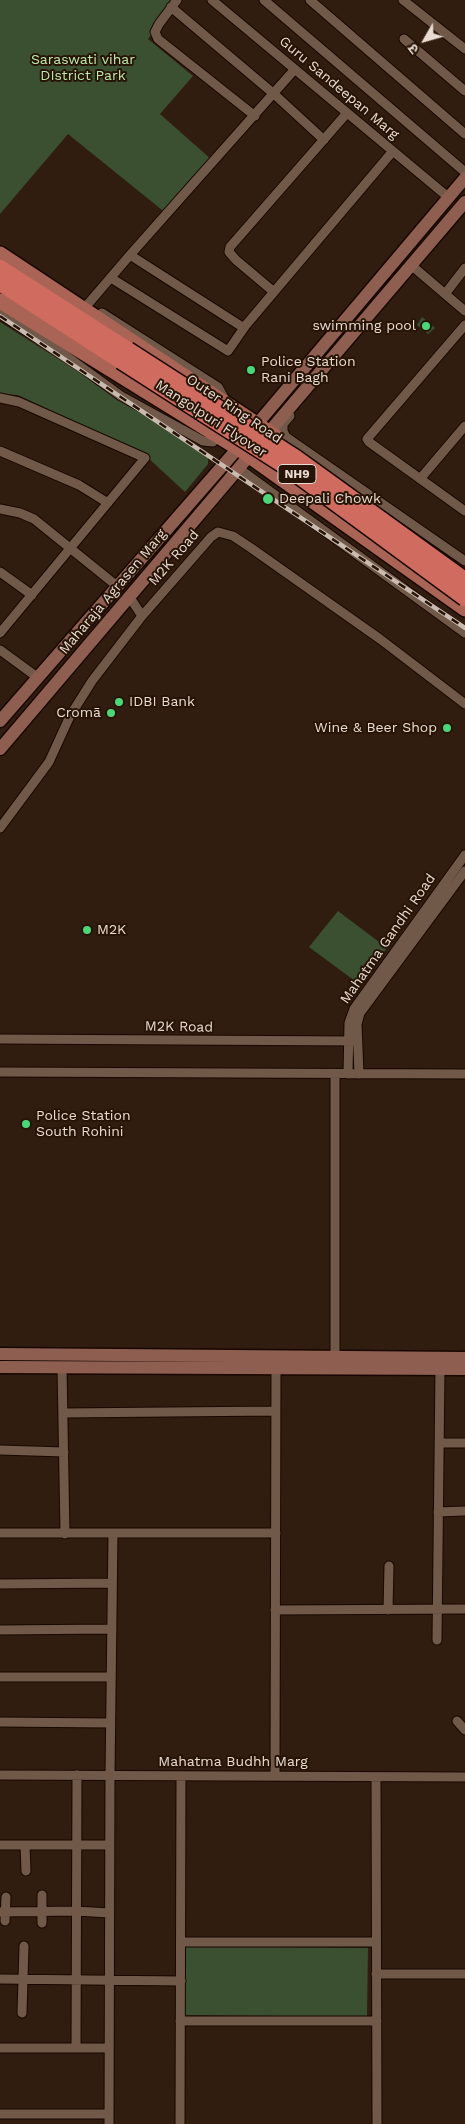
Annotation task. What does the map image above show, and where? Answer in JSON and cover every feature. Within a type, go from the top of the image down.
[{"type":"highway","name":"Mangolpuri Flyover","points":[[0,268],[296,458],[465,580]]},
{"type":"highway","name":"Mangolpuri Flyover","points":[[0,283],[288,468],[465,598]]},
{"type":"main road","name":"Outer Ring Road","points":[[0,254],[263,428],[465,571]]},
{"type":"main road","points":[[0,301],[244,452],[465,609]]},
{"type":"main road","points":[[175,408],[172,400],[174,391],[185,382],[192,381]]},
{"type":"main road","points":[[379,548],[398,522]]},
{"type":"street","name":"Guru Sandeepan Marg","points":[[212,0],[448,197]]},
{"type":"street","points":[[264,0],[465,172]]},
{"type":"street","points":[[310,0],[465,134]]},
{"type":"street","points":[[403,0],[465,49]]},
{"type":"street","points":[[255,116],[158,39],[156,32],[159,24],[174,4],[324,140]]},
{"type":"street","points":[[404,39],[465,90]]},
{"type":"street","points":[[88,304],[295,70]]},
{"type":"street","points":[[274,292],[236,260],[229,252],[230,247],[347,113]]},
{"type":"street","points":[[110,278],[228,351],[244,328],[393,151]]},
{"type":"street","points":[[263,428],[298,376],[465,178]]},
{"type":"street","points":[[263,428],[316,375],[465,202]]},
{"type":"street","points":[[0,249],[218,387],[227,404]]},
{"type":"street","points":[[130,255],[244,328]]},
{"type":"street","points":[[411,265],[465,312]]},
{"type":"street","points":[[445,294],[465,268]]},
{"type":"street","points":[[0,314],[62,353],[121,396],[203,441],[214,442],[218,435]]},
{"type":"street","points":[[465,325],[367,439],[465,511]]},
{"type":"street","points":[[316,375],[314,385],[283,424],[283,431],[286,437],[465,562]]},
{"type":"street","points":[[298,376],[307,385]]},
{"type":"street","points":[[0,398],[19,402],[145,458],[0,632]]},
{"type":"street","points":[[420,479],[465,426]]},
{"type":"street","points":[[0,451],[79,485],[108,503]]},
{"type":"street","name":"Maharaja Agrasen Marg","points":[[0,750],[238,468],[244,452]]},
{"type":"street","name":"Maharaja Agrasen Marg","points":[[0,721],[173,522],[244,452]]},
{"type":"street","points":[[238,468],[465,633]]},
{"type":"street","points":[[0,510],[34,519],[117,586]]},
{"type":"street","points":[[173,522],[184,531]]},
{"type":"street","name":"M2K Road","points":[[0,828],[49,762],[70,716],[92,681],[142,616],[211,537],[218,532],[233,536],[251,548],[380,640],[465,704]]},
{"type":"street","points":[[0,572],[32,595]]},
{"type":"street","points":[[129,596],[142,616]]},
{"type":"street","points":[[0,650],[37,677]]},
{"type":"street","name":"Mahatma Gandhi Road","points":[[359,1074],[349,1022],[354,1009],[465,856]]},
{"type":"street","name":"Mahatma Gandhi Road","points":[[348,1074],[360,1013],[465,871]]},
{"type":"street","name":"M2K Road","points":[[0,1039],[353,1041]]},
{"type":"street","points":[[0,1072],[465,1074]]},
{"type":"street","points":[[335,1358],[336,1074]]},
{"type":"street","points":[[0,1354],[465,1369]]},
{"type":"street","points":[[0,1367],[276,1362],[335,1358],[465,1358]]},
{"type":"street","points":[[275,1776],[276,1362]]},
{"type":"street","points":[[62,1367],[65,1534]]},
{"type":"street","points":[[437,1640],[440,1368]]},
{"type":"street","points":[[63,1413],[276,1411]]},
{"type":"street","points":[[439,1443],[465,1443]]},
{"type":"street","points":[[0,1450],[64,1452]]},
{"type":"street","points":[[438,1512],[465,1512]]},
{"type":"street","points":[[109,2124],[110,1723],[113,1533]]},
{"type":"street","points":[[0,1534],[276,1533]]},
{"type":"street","points":[[388,1610],[389,1566]]},
{"type":"street","points":[[0,1584],[112,1583]]},
{"type":"street","points":[[275,1610],[465,1609]]},
{"type":"street","points":[[0,1630],[112,1629]]},
{"type":"street","points":[[0,1677],[111,1677]]},
{"type":"street","points":[[457,1721],[465,1730]]},
{"type":"street","points":[[0,1722],[110,1723]]},
{"type":"street","name":"Mahatma Budhh Marg","points":[[0,1775],[465,1777]]},
{"type":"street","points":[[76,2048],[77,1775]]},
{"type":"street","points":[[180,2124],[181,1776]]},
{"type":"street","points":[[376,1777],[377,2124]]},
{"type":"street","points":[[0,1845],[110,1844]]},
{"type":"street","points":[[25,1845],[26,1871]]},
{"type":"street","points":[[42,1895],[42,1922]]},
{"type":"street","points":[[6,1897],[4,1915],[42,1911],[109,1913]]},
{"type":"street","points":[[181,1942],[376,1942]]},
{"type":"street","points":[[22,2013],[24,1946]]},
{"type":"street","points":[[376,1974],[465,1974]]},
{"type":"street","points":[[0,1979],[180,1981]]},
{"type":"street","points":[[180,2020],[376,2022]]},
{"type":"street","points":[[0,2048],[109,2048]]},
{"type":"street","points":[[0,2114],[109,2114]]},
{"type":"green space","name":"Saraswati vihar DIstrict Park","points":[[0,0],[181,0],[148,39],[193,76],[160,114],[212,160],[167,214],[68,134],[0,214]]},
{"type":"green space","name":"swimming pool","points":[[422,317],[435,328],[428,334],[417,325]]},
{"type":"green space","points":[[0,322],[208,454],[208,464],[185,492],[146,456],[18,395],[0,394]]},
{"type":"green space","points":[[338,911],[387,948],[359,984],[309,947]]},
{"type":"green space","points":[[186,1946],[368,1948],[367,2017],[185,2015]]},
{"type":"railway","points":[[0,316],[465,628]]},
{"type":"place","name":"swimming pool","points":[[426,326]]},
{"type":"place","name":"Police Station Rani Bagh","points":[[251,370]]},
{"type":"place","name":"Deepali Chowk","points":[[268,499]]},
{"type":"place","name":"IDBI Bank","points":[[119,702]]},
{"type":"place","name":"Cromā","points":[[111,713]]},
{"type":"place","name":"Wine & Beer Shop","points":[[447,728]]},
{"type":"place","name":"M2K","points":[[87,930]]},
{"type":"place","name":"Police Station South Rohini","points":[[26,1124]]}]
